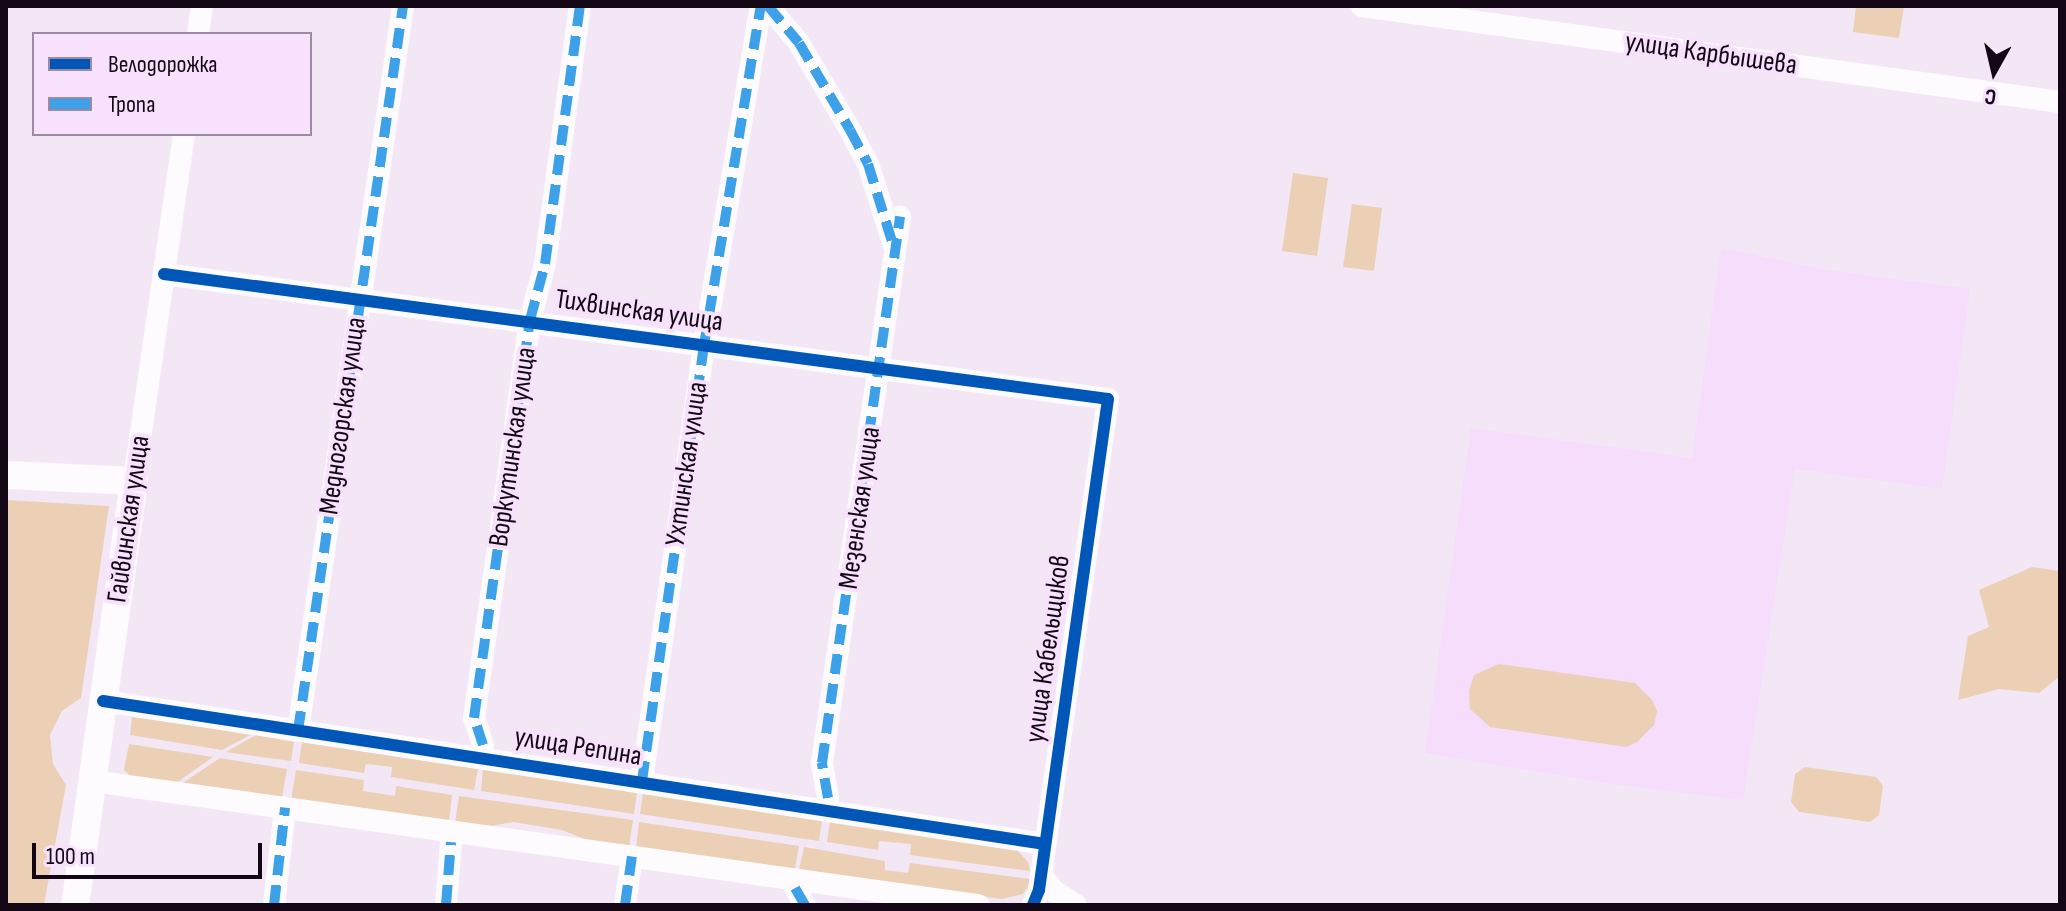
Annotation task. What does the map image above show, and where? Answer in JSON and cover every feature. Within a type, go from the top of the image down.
[{"type":"main road","points":[[6,475],[134,481]]},
{"type":"main road","name":"Гайвинская улица","points":[[75,905],[134,481]]},
{"type":"street","points":[[198,32],[202,6]]},
{"type":"street","name":"Медногорская улица","points":[[298,731],[403,6]]},
{"type":"street","name":"Воркутинская улица","points":[[483,745],[474,718],[530,320],[545,264],[580,6]]},
{"type":"street","name":"Ухтинская улица","points":[[642,781],[704,345],[761,6]]},
{"type":"street","points":[[768,6],[819,75],[862,153],[897,255]]},
{"type":"street","name":"улица Карбышева","points":[[1362,6],[2060,102]]},
{"type":"street","name":"Гайвинская улица","points":[[134,481],[184,136]]},
{"type":"street","name":"Мезенская улица","points":[[828,798],[822,763],[897,255],[900,217]]},
{"type":"street","name":"Тихвинская улица","points":[[164,274],[530,320],[1108,399]]},
{"type":"street","name":"улица Кабельщиков","points":[[1033,905],[1041,875],[1108,399]]},
{"type":"street","name":"улица Репина","points":[[103,701],[1045,844]]},
{"type":"street","points":[[92,781],[978,905]]},
{"type":"street","points":[[274,905],[285,808]]},
{"type":"street","points":[[446,905],[451,842]]},
{"type":"street","points":[[625,905],[632,856]]},
{"type":"street","points":[[1041,875],[1054,891],[1075,905]]},
{"type":"shaded area","points":[[1856,6],[1904,6],[1899,38],[1853,32]]},
{"type":"shaded area","points":[[1293,173],[1328,178],[1317,256],[1282,251]]},
{"type":"shaded area","points":[[1352,204],[1382,208],[1374,271],[1343,267]]},
{"type":"shaded area","points":[[1721,248],[1826,270],[1970,289],[1942,489],[1795,469],[1743,800],[1613,784],[1425,753],[1471,428],[1692,458]]},
{"type":"shaded area","points":[[6,500],[109,506],[81,698],[62,711],[50,735],[53,764],[66,785],[44,905],[6,905]]},
{"type":"shaded area","points":[[2032,567],[2060,571],[2060,676],[2039,693],[1999,689],[1958,700],[1968,636],[1989,627],[1979,590]]},
{"type":"shaded area","points":[[1499,664],[1635,683],[1652,700],[1657,711],[1654,725],[1637,742],[1626,747],[1490,727],[1470,709],[1469,691],[1474,675]]},
{"type":"shaded area","points":[[132,717],[250,735],[222,750],[130,735]]},
{"type":"shaded area","points":[[256,735],[294,742],[291,761],[226,752]]},
{"type":"shaded area","points":[[302,742],[478,769],[474,790],[391,777],[392,767],[366,764],[364,773],[299,763]]},
{"type":"shaded area","points":[[129,744],[213,757],[176,783],[132,777],[124,770]]},
{"type":"shaded area","points":[[220,758],[287,769],[282,798],[181,784]]},
{"type":"shaded area","points":[[1805,767],[1876,777],[1883,786],[1879,815],[1870,822],[1799,812],[1791,802],[1795,774]]},
{"type":"shaded area","points":[[483,769],[637,792],[634,814],[481,791]]},
{"type":"shaded area","points":[[296,770],[364,780],[363,791],[395,796],[396,786],[452,795],[449,821],[291,800]]},
{"type":"shaded area","points":[[643,793],[822,820],[819,841],[640,814]]},
{"type":"shaded area","points":[[459,796],[633,820],[629,847],[592,842],[562,830],[513,822],[491,826],[455,823]]},
{"type":"shaded area","points":[[830,821],[1017,850],[1028,862],[1030,871],[910,855],[911,844],[879,841],[878,850],[827,842]]},
{"type":"shaded area","points":[[639,822],[799,846],[795,869],[636,849]]},
{"type":"shaded area","points":[[804,847],[885,861],[885,870],[908,873],[910,863],[1030,879],[1023,894],[1002,899],[799,870]]},
{"type":"marked path","points":[[298,731],[403,6]]},
{"type":"marked path","points":[[483,745],[474,718],[530,320],[545,264],[580,6]]},
{"type":"marked path","points":[[642,781],[704,345],[761,6]]},
{"type":"marked path","points":[[768,6],[799,43],[868,164],[894,248]]},
{"type":"marked path","points":[[828,798],[822,763],[900,217]]},
{"type":"marked path","points":[[274,905],[285,808]]},
{"type":"marked path","points":[[446,905],[451,842]]},
{"type":"marked path","points":[[625,905],[632,856]]},
{"type":"marked path","points":[[795,888],[805,905]]},
{"type":"cycle path","points":[[164,274],[1108,399],[1039,890],[1033,905]]},
{"type":"cycle path","points":[[103,701],[1045,844]]}]
